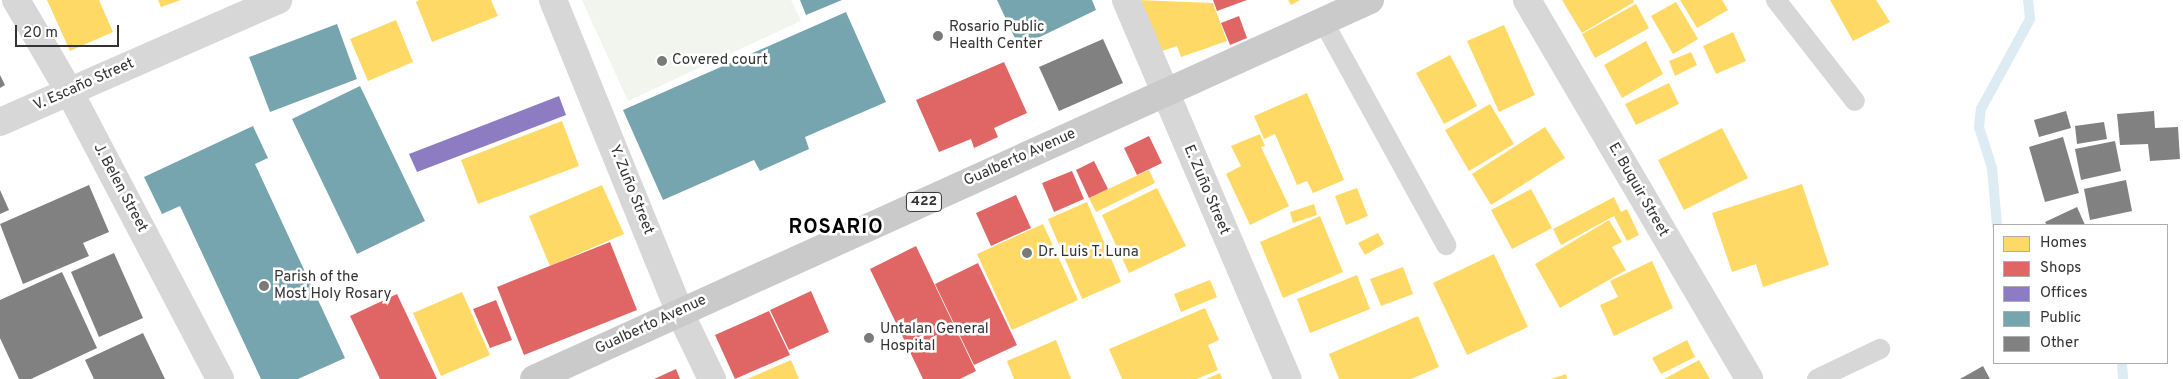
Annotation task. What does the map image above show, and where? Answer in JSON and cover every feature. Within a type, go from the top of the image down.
[{"type":"main road","name":"Gualberto Avenue","points":[[534,379],[680,311],[1370,0]]},
{"type":"street","name":"J. Belen Street","points":[[16,0],[69,91],[220,379]]},
{"type":"street","name":"V. Escaño Street","points":[[0,122],[278,0]]},
{"type":"street","name":"Y. Zuño Street","points":[[553,0],[680,311],[712,379]]},
{"type":"street","name":"E. Zuño Street","points":[[1126,0],[1167,91],[1186,146],[1288,379]]},
{"type":"street","name":"E. Buquir Street","points":[[1527,0],[1749,379]]},
{"type":"lane","points":[[1776,0],[1855,101]]},
{"type":"lane","points":[[1323,21],[1446,246]]},
{"type":"lane","points":[[1817,379],[1880,350]]},
{"type":"shaded area","name":"Covered court","points":[[582,0],[791,0],[801,21],[628,101]]},
{"type":"building: Homes","points":[[47,0],[99,0],[113,32],[70,51]]},
{"type":"building: Homes","points":[[158,0],[181,0],[161,7]]},
{"type":"building: Homes","points":[[419,0],[491,0],[498,16],[432,42],[416,2]]},
{"type":"building: Homes","points":[[1138,0],[1213,3],[1227,41],[1181,57],[1177,46],[1156,53]]},
{"type":"building: Homes","points":[[1288,0],[1300,0],[1291,5]]},
{"type":"building: Homes","points":[[1562,0],[1633,0],[1634,2],[1582,33]]},
{"type":"building: Homes","points":[[1680,0],[1722,0],[1728,10],[1697,28]]},
{"type":"building: Homes","points":[[1830,0],[1876,0],[1890,22],[1853,41]]},
{"type":"building: Homes","points":[[1676,2],[1698,39],[1673,54],[1651,16]]},
{"type":"building: Homes","points":[[1636,4],[1649,28],[1595,58],[1582,34]]},
{"type":"building: Homes","points":[[396,20],[413,62],[368,81],[350,39]]},
{"type":"building: Homes","points":[[1504,25],[1535,95],[1499,112],[1467,41]]},
{"type":"building: Homes","points":[[1733,32],[1746,61],[1716,74],[1703,46]]},
{"type":"building: Homes","points":[[1646,41],[1663,74],[1622,98],[1604,65]]},
{"type":"building: Homes","points":[[1691,52],[1697,65],[1675,76],[1669,61]]},
{"type":"building: Homes","points":[[1450,55],[1477,106],[1444,124],[1416,73]]},
{"type":"building: Homes","points":[[1669,83],[1679,104],[1636,125],[1625,104]]},
{"type":"building: Homes","points":[[1307,93],[1344,180],[1313,193],[1307,181],[1297,185],[1275,134],[1264,139],[1254,116]]},
{"type":"building: Homes","points":[[1490,104],[1514,144],[1469,171],[1445,130]]},
{"type":"building: Homes","points":[[562,121],[579,166],[478,204],[461,160]]},
{"type":"building: Homes","points":[[1545,127],[1565,158],[1491,205],[1472,174]]},
{"type":"building: Homes","points":[[1722,128],[1748,178],[1684,210],[1658,160]]},
{"type":"building: Homes","points":[[1260,134],[1265,146],[1261,147],[1289,206],[1250,225],[1226,174],[1241,166],[1231,146]]},
{"type":"building: Homes","points":[[1149,170],[1155,183],[1096,212],[1089,198]]},
{"type":"building: Homes","points":[[1802,184],[1829,265],[1763,287],[1756,264],[1732,272],[1712,213]]},
{"type":"building: Homes","points":[[602,185],[624,234],[550,266],[529,216]]},
{"type":"building: Homes","points":[[1157,188],[1186,246],[1129,273],[1102,215]]},
{"type":"building: Homes","points":[[1357,188],[1368,216],[1346,225],[1335,196]]},
{"type":"building: Homes","points":[[1531,189],[1552,228],[1512,249],[1491,210]]},
{"type":"building: Homes","points":[[1614,197],[1621,212],[1627,209],[1639,235],[1627,241],[1614,216],[1561,245],[1553,229]]},
{"type":"building: Homes","points":[[1087,202],[1121,282],[1082,299],[1048,219]]},
{"type":"building: Homes","points":[[1314,204],[1317,215],[1293,223],[1290,212]]},
{"type":"building: Homes","points":[[1320,216],[1343,272],[1283,298],[1260,242]]},
{"type":"building: Homes","points":[[1609,220],[1622,242],[1612,247],[1626,270],[1560,308],[1535,264]]},
{"type":"building: Homes","points":[[1043,224],[1078,300],[1012,330],[977,254]]},
{"type":"building: Homes","points":[[1378,233],[1384,244],[1365,255],[1358,243]]},
{"type":"building: Homes","points":[[1494,254],[1528,327],[1467,355],[1433,283]]},
{"type":"building: Homes","points":[[1652,261],[1673,308],[1614,336],[1600,305],[1618,297],[1610,281]]},
{"type":"building: Homes","points":[[1403,267],[1413,294],[1381,306],[1370,279]]},
{"type":"building: Homes","points":[[1357,275],[1370,309],[1310,333],[1297,299]]},
{"type":"building: Homes","points":[[1210,280],[1217,297],[1181,312],[1174,294]]},
{"type":"building: Homes","points":[[462,292],[490,355],[441,376],[413,313]]},
{"type":"building: Homes","points":[[1205,308],[1219,340],[1208,345],[1218,370],[1197,379],[1122,379],[1109,349]]},
{"type":"building: Homes","points":[[1418,316],[1439,367],[1411,379],[1339,379],[1329,354]]},
{"type":"building: Homes","points":[[1056,340],[1071,379],[1014,379],[1007,361]]},
{"type":"building: Homes","points":[[1687,340],[1695,357],[1661,374],[1652,358]]},
{"type":"building: Homes","points":[[791,360],[799,379],[747,379]]},
{"type":"building: Homes","points":[[1699,360],[1710,379],[1664,379]]},
{"type":"building: Homes","points":[[1220,373],[1222,379],[1206,379]]},
{"type":"building: Homes","points":[[1566,374],[1567,379],[1551,379]]},
{"type":"building: Shops","points":[[1213,0],[1247,0],[1217,11]]},
{"type":"building: Shops","points":[[1239,16],[1247,38],[1230,45],[1221,23]]},
{"type":"building: Shops","points":[[1004,62],[1027,113],[994,128],[998,137],[974,148],[971,139],[939,152],[916,100]]},
{"type":"building: Shops","points":[[1149,136],[1162,163],[1137,175],[1124,148]]},
{"type":"building: Shops","points":[[1094,161],[1108,189],[1089,198],[1076,170]]},
{"type":"building: Shops","points":[[1072,171],[1084,199],[1054,212],[1042,183]]},
{"type":"building: Shops","points":[[1016,195],[1031,228],[991,246],[976,213]]},
{"type":"building: Shops","points":[[610,242],[637,310],[524,355],[497,287]]},
{"type":"building: Shops","points":[[916,246],[976,371],[960,379],[923,379],[870,269]]},
{"type":"building: Shops","points":[[978,263],[1017,345],[974,365],[935,284]]},
{"type":"building: Shops","points":[[811,291],[829,332],[789,350],[770,310]]},
{"type":"building: Shops","points":[[397,294],[437,379],[380,379],[350,316]]},
{"type":"building: Shops","points":[[496,300],[512,340],[490,348],[473,309]]},
{"type":"building: Shops","points":[[769,311],[790,355],[735,379],[715,335]]},
{"type":"building: Shops","points":[[676,369],[680,379],[654,379]]},
{"type":"building: Offices","points":[[559,96],[566,115],[417,172],[409,154]]},
{"type":"building: Public","points":[[800,0],[842,0],[806,15]]},
{"type":"building: Public","points":[[997,0],[1092,0],[1096,10],[1019,47]]},
{"type":"building: Public","points":[[846,12],[886,102],[805,137],[809,149],[760,171],[754,160],[663,200],[623,110]]},
{"type":"building: Public","points":[[337,24],[357,79],[270,112],[249,57]]},
{"type":"building: Public","points":[[360,86],[425,221],[357,254],[292,119]]},
{"type":"building: Public","name":"Parish of the Most Holy Rosary","points":[[253,126],[268,158],[255,164],[345,358],[298,379],[261,379],[180,206],[162,214],[144,177]]},
{"type":"building: Other","points":[[1103,39],[1123,83],[1059,111],[1039,67]]},
{"type":"building: Other","points":[[0,75],[5,85],[0,88]]},
{"type":"building: Other","points":[[2066,111],[2071,128],[2039,137],[2034,120]]},
{"type":"building: Other","points":[[2154,111],[2155,128],[2178,127],[2180,159],[2150,161],[2148,144],[2120,145],[2117,114]]},
{"type":"building: Other","points":[[2104,122],[2107,139],[2077,144],[2075,126]]},
{"type":"building: Other","points":[[2063,137],[2079,193],[2045,202],[2029,147]]},
{"type":"building: Other","points":[[2115,141],[2121,171],[2081,180],[2075,149]]},
{"type":"building: Other","points":[[2126,180],[2132,211],[2090,220],[2084,189]]},
{"type":"building: Other","points":[[89,185],[109,232],[83,243],[89,256],[23,284],[0,224]]},
{"type":"building: Other","points":[[0,190],[9,210],[0,214]]},
{"type":"building: Other","points":[[2077,207],[2085,224],[2046,224],[2045,222]]},
{"type":"building: Other","points":[[114,253],[143,318],[99,337],[71,272]]},
{"type":"building: Other","points":[[62,272],[97,348],[31,379],[19,379],[0,338],[0,300]]},
{"type":"building: Other","points":[[143,333],[165,379],[94,379],[85,360]]},
{"type":"building: Other","points":[[1983,366],[1990,379],[1960,379]]},
{"type":"waterway","points":[[1997,224],[1992,168],[1979,127],[1981,109],[2030,19],[2028,0]]},
{"type":"waterway","points":[[2122,364],[2123,379]]},
{"type":"place","name":"Rosario Public Health Center","points":[[938,36]]},
{"type":"place","name":"Covered court","points":[[662,61]]},
{"type":"place","name":"Dr. Luis T. Luna","points":[[1027,253]]},
{"type":"place","name":"Parish of the Most Holy Rosary","points":[[264,286]]},
{"type":"place","name":"Untalan General Hospital","points":[[869,338]]},
{"type":"district","name":"ROSARIO","points":[[836,228]]}]
